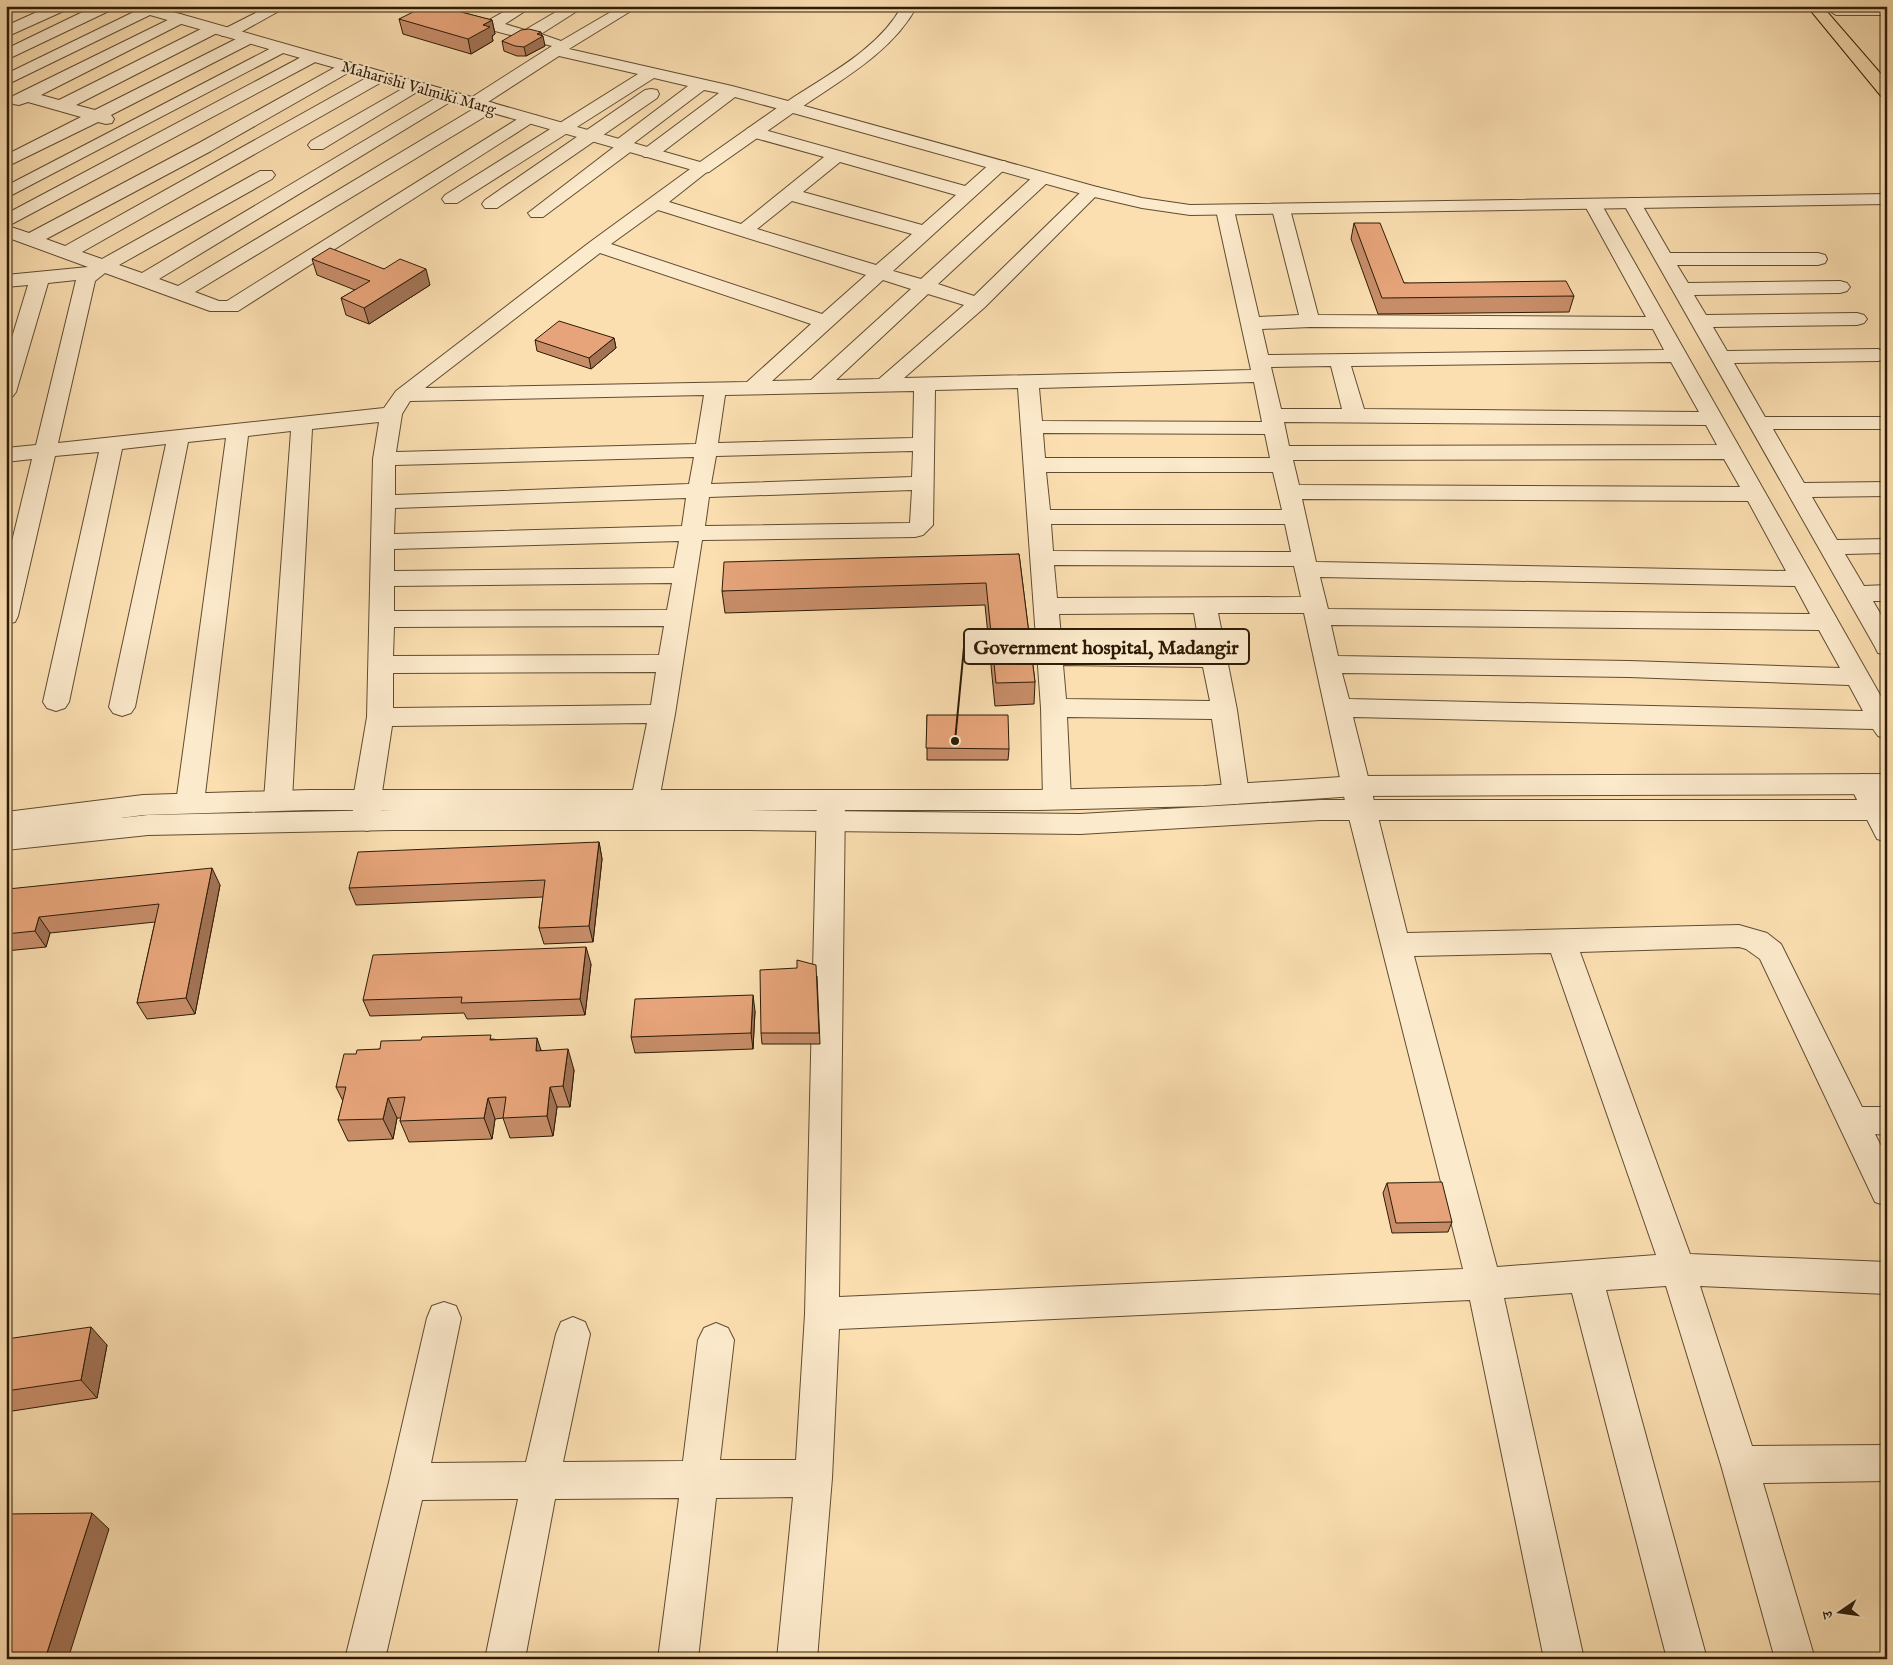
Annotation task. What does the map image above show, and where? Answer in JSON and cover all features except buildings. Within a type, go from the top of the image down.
[{"type":"main road","points":[[1814,6],[1887,92]]},
{"type":"main road","points":[[1834,8],[1860,37]]},
{"type":"street","points":[[6,9],[12,6]]},
{"type":"street","points":[[6,32],[63,6]]},
{"type":"street","points":[[6,55],[108,6]]},
{"type":"street","points":[[6,162],[97,116],[232,32],[281,6]]},
{"type":"street","points":[[527,35],[578,6]]},
{"type":"street","points":[[180,293],[341,196],[482,103],[561,48],[632,6]]},
{"type":"street","points":[[367,810],[380,717],[384,459],[391,414],[403,395],[596,246],[707,164],[857,61],[886,37],[908,13],[910,6]]},
{"type":"street","points":[[427,7],[651,73],[732,91],[1092,192],[1164,207],[1224,210],[1887,199]]},
{"type":"street","points":[[490,26],[521,7]]},
{"type":"street","points":[[6,80],[148,8]]},
{"type":"street","name":"Maharishi Valmiki Marg","points":[[148,8],[482,103],[707,164]]},
{"type":"street","name":"Maharishi Valmiki Marg","points":[[148,8],[312,57],[482,103],[530,118],[566,125]]},
{"type":"street","points":[[1834,8],[1887,10]]},
{"type":"street","points":[[14,99],[180,19]]},
{"type":"street","points":[[61,106],[232,32]]},
{"type":"street","points":[[6,193],[281,48]]},
{"type":"street","points":[[6,221],[312,57]]},
{"type":"street","points":[[30,240],[205,147],[348,67]]},
{"type":"street","points":[[451,199],[651,73]]},
{"type":"street","points":[[66,253],[381,76]]},
{"type":"street","points":[[491,204],[592,132],[675,78]]},
{"type":"street","points":[[537,213],[701,84]]},
{"type":"street","points":[[317,145],[416,86]]},
{"type":"street","points":[[654,149],[732,91]]},
{"type":"street","points":[[144,280],[452,96]]},
{"type":"street","points":[[14,99],[61,106],[205,147],[266,175],[371,205]]},
{"type":"street","points":[[6,231],[66,253],[99,270],[144,280],[217,307],[231,307],[371,205],[530,118]]},
{"type":"street","points":[[754,132],[970,193]]},
{"type":"street","points":[[275,136],[353,155]]},
{"type":"street","points":[[743,231],[837,156]]},
{"type":"street","points":[[752,388],[999,165]]},
{"type":"street","points":[[6,616],[84,286],[99,270],[266,175]]},
{"type":"street","points":[[816,386],[1042,178]]},
{"type":"street","points":[[884,385],[978,303],[1092,192]]},
{"type":"street","points":[[789,194],[927,232]]},
{"type":"street","points":[[654,204],[978,303]]},
{"type":"street","points":[[1593,204],[1884,725]]},
{"type":"street","points":[[1632,204],[1887,647]]},
{"type":"street","points":[[1280,209],[1310,321]]},
{"type":"street","points":[[1224,210],[1359,798],[1484,1284],[1564,1659]]},
{"type":"street","points":[[596,246],[825,322]]},
{"type":"street","points":[[1664,260],[1818,259]]},
{"type":"street","points":[[6,282],[99,270]]},
{"type":"street","points":[[6,392],[40,278]]},
{"type":"street","points":[[1680,288],[1840,287]]},
{"type":"street","points":[[1699,321],[1857,319]]},
{"type":"street","points":[[1250,323],[1310,321],[1660,323]]},
{"type":"street","points":[[1720,358],[1878,355]]},
{"type":"street","points":[[403,395],[1028,382],[1261,368],[1339,360],[1678,356]]},
{"type":"street","points":[[1339,360],[1355,416]]},
{"type":"street","points":[[1028,382],[1054,708],[1057,799]]},
{"type":"street","points":[[382,542],[692,533],[915,530],[922,525],[925,384]]},
{"type":"street","points":[[645,800],[662,714],[716,388]]},
{"type":"street","points":[[6,455],[391,414]]},
{"type":"street","points":[[1032,427],[1273,422],[1355,416],[1713,419]]},
{"type":"street","points":[[278,800],[302,423]]},
{"type":"street","points":[[1757,423],[1887,423]]},
{"type":"street","points":[[190,803],[238,430]]},
{"type":"street","points":[[122,707],[178,437]]},
{"type":"street","points":[[56,702],[112,444]]},
{"type":"street","points":[[384,459],[924,444]]},
{"type":"street","points":[[1035,465],[1732,452]]},
{"type":"street","points":[[383,502],[923,483]]},
{"type":"street","points":[[1796,490],[1887,489]]},
{"type":"street","points":[[1289,492],[1755,494]]},
{"type":"street","points":[[1039,517],[1295,517]]},
{"type":"street","points":[[1829,547],[1887,546]]},
{"type":"street","points":[[1042,558],[1802,579]]},
{"type":"street","points":[[382,579],[685,575]]},
{"type":"street","points":[[1856,594],[1887,593]]},
{"type":"street","points":[[1046,606],[1204,604],[1316,611],[1826,622]]},
{"type":"street","points":[[1204,604],[1224,710],[1236,794]]},
{"type":"street","points":[[382,619],[678,618]]},
{"type":"street","points":[[1050,656],[1214,659]]},
{"type":"street","points":[[381,666],[670,663]]},
{"type":"street","points":[[1328,664],[1629,670],[1857,678]]},
{"type":"street","points":[[1054,708],[1224,710]]},
{"type":"street","points":[[1338,708],[1884,725]]},
{"type":"street","points":[[380,717],[662,714]]},
{"type":"street","points":[[6,822],[143,805],[278,800],[367,810],[830,810],[1057,799],[1236,794],[1359,798],[1883,818],[1874,784],[1359,798],[1320,810],[1080,824],[830,810],[645,800],[367,810],[148,825],[6,840]]},
{"type":"street","points":[[796,1659],[813,1478],[822,1314],[830,810]]},
{"type":"street","points":[[1396,945],[1739,936],[1750,937],[1762,943],[1771,952],[1887,1192]]},
{"type":"street","points":[[1562,941],[1678,1269],[1739,1465],[1795,1659]]},
{"type":"street","points":[[1852,1120],[1887,1120]]},
{"type":"street","points":[[822,1314],[1484,1284],[1678,1269],[1887,1278]]},
{"type":"street","points":[[1585,1277],[1687,1659]]},
{"type":"street","points":[[365,1659],[408,1482],[444,1318]]},
{"type":"street","points":[[505,1659],[540,1481],[573,1334]]},
{"type":"street","points":[[678,1659],[716,1340]]},
{"type":"street","points":[[1739,1465],[1887,1463]]},
{"type":"street","points":[[408,1482],[813,1478]]},
{"type":"place","name":"Government hospital, Madangir","points":[[955,741]]}]
